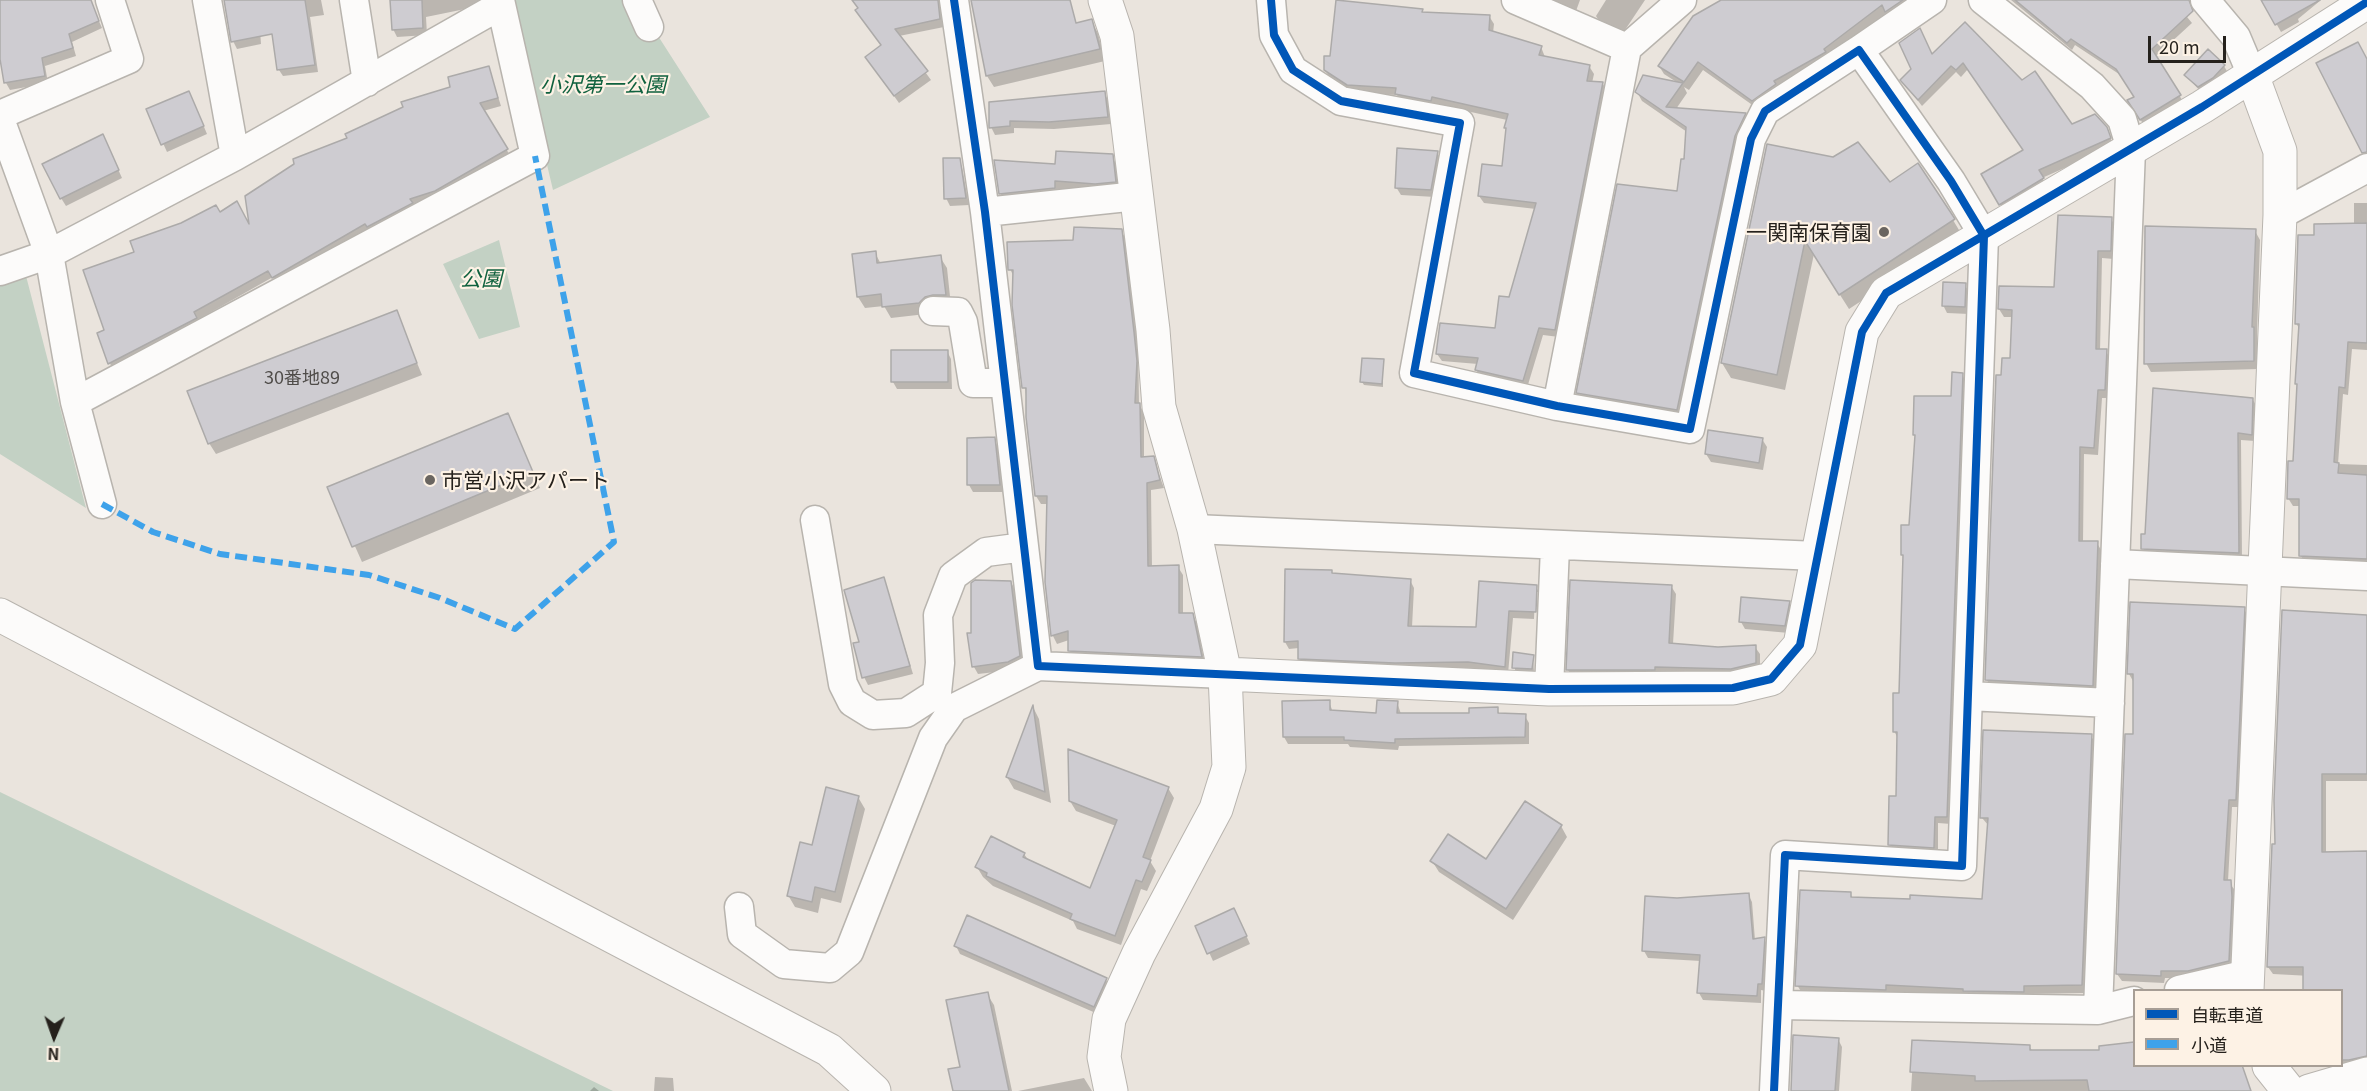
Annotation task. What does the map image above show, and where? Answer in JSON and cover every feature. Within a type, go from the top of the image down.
[{"type":"street","points":[[102,504],[75,402],[49,254],[0,117],[129,59],[110,0]]},
{"type":"street","points":[[207,0],[235,156]]},
{"type":"street","points":[[354,0],[367,82]]},
{"type":"street","points":[[637,0],[649,27]]},
{"type":"street","points":[[954,0],[985,212],[1038,666]]},
{"type":"street","points":[[1105,0],[1118,36],[1159,407],[1194,529],[1225,674],[1229,767],[1216,809],[1139,953],[1109,1019],[1104,1057],[1111,1091]]},
{"type":"street","points":[[1271,0],[1274,35],[1293,70],[1341,101],[1460,123],[1414,373],[1557,406],[1690,429],[1752,139],[1766,111],[1932,0]]},
{"type":"street","points":[[1516,0],[1627,48]]},
{"type":"street","points":[[1557,406],[1627,48],[1682,0]]},
{"type":"street","points":[[1983,0],[2092,86],[2122,119],[2131,149],[2098,1010]]},
{"type":"street","points":[[2188,989],[2248,982],[2280,215],[2280,151],[2236,38],[2205,0]]},
{"type":"street","points":[[739,907],[742,934],[784,964],[830,968],[849,952],[933,738],[954,708],[1038,666],[1549,689],[1733,688],[1771,679],[1800,645],[1862,332],[1886,292],[2131,149],[2367,2]]},
{"type":"street","points":[[0,271],[49,254],[235,156],[501,3],[535,156],[75,402]]},
{"type":"street","points":[[1774,1091],[1785,855],[1962,866],[1984,236],[1951,181],[1859,50]]},
{"type":"street","points":[[2280,215],[2367,168]]},
{"type":"street","points":[[985,212],[1137,196]]},
{"type":"street","points":[[933,311],[958,312],[963,322],[973,382],[1005,383]]},
{"type":"street","points":[[815,520],[843,684],[852,702],[873,715],[906,712],[936,693],[940,663],[938,615],[952,576],[987,552],[1024,547]]},
{"type":"street","points":[[1194,529],[1817,556]]},
{"type":"street","points":[[1549,689],[1555,546]]},
{"type":"street","points":[[2115,564],[2367,576]]},
{"type":"street","points":[[0,615],[829,1050],[874,1091]]},
{"type":"street","points":[[1968,696],[2110,703]]},
{"type":"street","points":[[1778,1005],[2098,1010],[2133,1001]]},
{"type":"street","points":[[2271,1067],[2289,1091]]},
{"type":"street","points":[[2309,1091],[2367,1074]]},
{"type":"green space","name":"小沢第一公園","points":[[511,0],[635,0],[710,117],[553,190],[524,68]]},
{"type":"green space","name":"公園","points":[[499,240],[520,327],[479,339],[443,264]]},
{"type":"green space","points":[[25,272],[86,508],[0,454],[0,275]]},
{"type":"green space","points":[[0,792],[613,1091],[0,1091]]},
{"type":"building","points":[[0,0],[91,0],[99,21],[69,34],[73,48],[42,58],[45,76],[4,83],[0,59]]},
{"type":"building","points":[[224,0],[305,0],[315,65],[277,70],[272,34],[231,42]]},
{"type":"building","points":[[390,0],[422,0],[423,28],[392,30]]},
{"type":"building","points":[[852,0],[938,0],[940,19],[895,29],[928,71],[894,96],[865,57],[881,45],[855,10],[858,8]]},
{"type":"building","points":[[971,0],[1070,0],[1076,23],[1092,19],[1100,49],[986,76]]},
{"type":"building","points":[[1336,0],[1423,9],[1422,12],[1490,15],[1489,30],[1542,46],[1539,55],[1590,65],[1587,81],[1603,82],[1555,330],[1539,328],[1523,381],[1475,370],[1478,358],[1436,354],[1440,323],[1495,328],[1499,296],[1509,297],[1536,203],[1478,196],[1482,164],[1502,166],[1506,128],[1504,128],[1508,114],[1432,97],[1431,101],[1395,94],[1396,88],[1347,85],[1324,70],[1324,56],[1330,56]]},
{"type":"building","points":[[1721,0],[1903,0],[1885,12],[1882,5],[1824,49],[1826,52],[1774,81],[1776,84],[1752,101],[1698,62],[1684,82],[1658,66],[1693,16]]},
{"type":"building","points":[[2015,0],[2189,0],[2193,11],[2152,49],[2181,95],[2140,120],[2127,100],[2134,97],[2116,69],[2071,39],[2067,43]]},
{"type":"building","points":[[2261,0],[2320,0],[2275,25]]},
{"type":"building","points":[[1965,22],[2022,80],[2035,71],[2072,124],[2095,114],[2107,127],[2111,138],[2039,170],[2044,178],[1999,205],[1981,174],[2023,150],[1963,63],[1956,70],[1951,66],[1918,100],[1900,80],[1911,69],[1899,43],[1920,28],[1932,54]]},
{"type":"building","points":[[2358,42],[2367,59],[2367,152],[2362,153],[2316,63]]},
{"type":"building","points":[[2208,49],[2225,65],[2213,78],[2198,87],[2184,75]]},
{"type":"building","points":[[489,66],[498,98],[480,103],[508,149],[435,191],[410,199],[413,203],[367,227],[365,224],[272,278],[268,271],[194,312],[197,318],[108,364],[97,333],[104,330],[83,270],[134,252],[130,241],[181,223],[216,205],[220,212],[237,201],[249,224],[245,196],[294,164],[293,159],[347,138],[345,134],[403,107],[401,102],[450,87],[448,77]]},
{"type":"building","points":[[1643,75],[1683,83],[1666,107],[1746,113],[1735,136],[1677,410],[1576,393],[1617,184],[1677,191],[1681,159],[1684,159],[1686,127],[1635,92]]},
{"type":"building","points":[[189,91],[204,126],[161,145],[146,109]]},
{"type":"building","points":[[1105,91],[1108,117],[1049,122],[1010,121],[1010,126],[989,128],[989,102]]},
{"type":"building","points":[[103,134],[119,170],[60,199],[42,164]]},
{"type":"building","points":[[1858,142],[1890,182],[1918,163],[1955,219],[1839,295],[1805,241],[1777,375],[1721,363],[1767,144],[1833,157]]},
{"type":"building","points":[[1397,148],[1438,151],[1431,190],[1395,188]]},
{"type":"building","points":[[1056,151],[1113,154],[1116,182],[1095,184],[1055,181],[1055,188],[999,194],[994,160],[1055,164]]},
{"type":"building","points":[[943,158],[960,158],[966,198],[944,199]]},
{"type":"building","points":[[2058,215],[2112,217],[2111,251],[2098,251],[2096,349],[2107,349],[2105,390],[2098,390],[2094,448],[2080,447],[2079,541],[2098,541],[2093,686],[1985,680],[1996,375],[2001,375],[2002,358],[2010,358],[2012,310],[1998,309],[1999,286],[2054,287]]},
{"type":"building","points":[[2367,223],[2367,343],[2348,342],[2345,388],[2339,387],[2334,462],[2339,463],[2338,473],[2367,475],[2367,559],[2299,556],[2299,499],[2287,499],[2288,461],[2293,461],[2297,384],[2295,384],[2299,324],[2295,324],[2298,235],[2314,235],[2314,224]]},
{"type":"building","points":[[2145,226],[2256,229],[2252,327],[2254,327],[2254,361],[2144,364]]},
{"type":"building","points":[[1074,227],[1122,229],[1137,361],[1135,403],[1140,403],[1141,457],[1154,456],[1160,480],[1147,483],[1148,566],[1179,565],[1179,613],[1193,613],[1202,657],[1068,651],[1068,631],[1051,636],[1045,582],[1047,496],[1035,496],[1026,417],[1026,388],[1022,388],[1012,305],[1013,270],[1008,270],[1007,242],[1073,240]]},
{"type":"building","points":[[876,251],[877,263],[941,255],[946,295],[925,297],[919,303],[882,307],[881,294],[857,297],[852,254]]},
{"type":"building","points":[[1943,282],[1966,283],[1965,307],[1942,306]]},
{"type":"building","points":[[397,310],[417,363],[208,444],[187,391]]},
{"type":"building","points":[[891,350],[948,350],[948,382],[891,382]]},
{"type":"building","points":[[1362,358],[1384,359],[1382,384],[1360,382]]},
{"type":"building","points":[[1952,372],[1963,373],[1947,817],[1935,817],[1934,848],[1888,845],[1889,796],[1896,796],[1897,732],[1893,732],[1893,693],[1899,693],[1903,555],[1901,555],[1901,525],[1909,525],[1915,435],[1913,435],[1914,396],[1951,396]]},
{"type":"building","points":[[2153,388],[2253,398],[2252,435],[2238,433],[2239,553],[2141,549],[2141,534],[2145,534]]},
{"type":"building","name":"市営小沢アパート","points":[[508,413],[533,472],[352,547],[327,487]]},
{"type":"building","points":[[1708,430],[1763,438],[1759,463],[1705,454]]},
{"type":"building","points":[[995,437],[1000,485],[967,485],[967,438]]},
{"type":"building","points":[[1285,569],[1332,570],[1332,573],[1411,579],[1408,626],[1476,627],[1479,581],[1537,585],[1536,612],[1509,611],[1505,667],[1468,662],[1395,663],[1298,659],[1298,641],[1284,642]]},
{"type":"building","points":[[884,577],[910,666],[862,678],[853,643],[859,642],[844,590]]},
{"type":"building","points":[[975,580],[1011,581],[1020,656],[1008,662],[972,667],[967,633],[971,633],[971,583]]},
{"type":"building","points":[[1570,580],[1672,585],[1669,643],[1718,647],[1756,645],[1756,663],[1731,669],[1655,667],[1655,670],[1566,670]]},
{"type":"building","points":[[1741,597],[1790,601],[1785,626],[1739,622]]},
{"type":"building","points":[[2130,602],[2245,607],[2236,800],[2229,800],[2224,880],[2231,880],[2229,961],[2188,971],[2161,971],[2161,976],[2116,974],[2125,734],[2133,734],[2133,674],[2127,674]]},
{"type":"building","points":[[2282,610],[2367,615],[2367,774],[2322,774],[2322,852],[2367,851],[2367,1056],[2343,1060],[2343,989],[2303,989],[2303,967],[2267,967],[2272,844],[2275,844],[2274,800]]},
{"type":"building","points":[[1513,652],[1534,655],[1532,669],[1512,668]]},
{"type":"building","points":[[1330,700],[1330,710],[1376,713],[1377,700],[1398,701],[1397,713],[1469,713],[1469,708],[1498,707],[1498,713],[1526,714],[1525,737],[1395,739],[1395,743],[1344,740],[1344,737],[1283,737],[1282,701]]},
{"type":"building","points":[[1033,705],[1045,792],[1006,777]]},
{"type":"building","points":[[1983,730],[2092,734],[2082,985],[2024,986],[2024,992],[1963,991],[1963,989],[1886,985],[1886,990],[1795,986],[1800,890],[1851,892],[1851,897],[1910,899],[1910,895],[1982,899],[1988,818],[1980,818]]},
{"type":"building","points":[[1068,749],[1169,787],[1143,857],[1151,860],[1142,882],[1136,880],[1115,936],[1070,919],[1072,914],[986,876],[987,873],[975,867],[991,836],[1025,853],[1023,857],[1090,888],[1117,820],[1069,801]]},
{"type":"building","points":[[826,787],[859,796],[835,892],[815,887],[812,902],[787,896],[800,842],[812,845]]},
{"type":"building","points":[[1525,801],[1562,825],[1506,909],[1430,861],[1448,834],[1486,859]]},
{"type":"building","points":[[1749,893],[1753,939],[1765,937],[1762,984],[1758,984],[1757,996],[1697,993],[1700,955],[1642,951],[1645,896],[1677,898]]},
{"type":"building","points":[[1234,908],[1247,936],[1207,954],[1195,926]]},
{"type":"building","points":[[967,915],[1107,978],[1094,1007],[954,946]]},
{"type":"building","points":[[988,992],[1009,1091],[953,1091],[948,1069],[960,1067],[946,1000]]},
{"type":"building","points":[[1793,1035],[1839,1038],[1835,1091],[1791,1091]]},
{"type":"building","points":[[1912,1040],[2030,1045],[2030,1050],[2099,1050],[2099,1046],[2133,1042],[2133,1067],[2243,1067],[2251,1091],[2089,1091],[2087,1080],[1975,1081],[1975,1076],[1910,1072]]},
{"type":"marked path","points":[[102,504],[153,532],[220,554],[369,575],[440,598],[515,629],[614,542],[535,156]]},
{"type":"cycle path","points":[[954,0],[985,212],[1038,666],[1549,689],[1733,688],[1771,679],[1800,645],[1862,332],[1886,293],[2202,107],[2367,2]]},
{"type":"cycle path","points":[[1271,0],[1274,35],[1293,70],[1341,101],[1460,123],[1414,373],[1557,406],[1690,429],[1751,139],[1765,111],[1859,50],[1951,181],[1984,236],[1962,866],[1785,855],[1774,1091]]},
{"type":"place","name":"一関南保育園","points":[[1884,232]]},
{"type":"place","name":"市営小沢アパート","points":[[430,480]]}]
